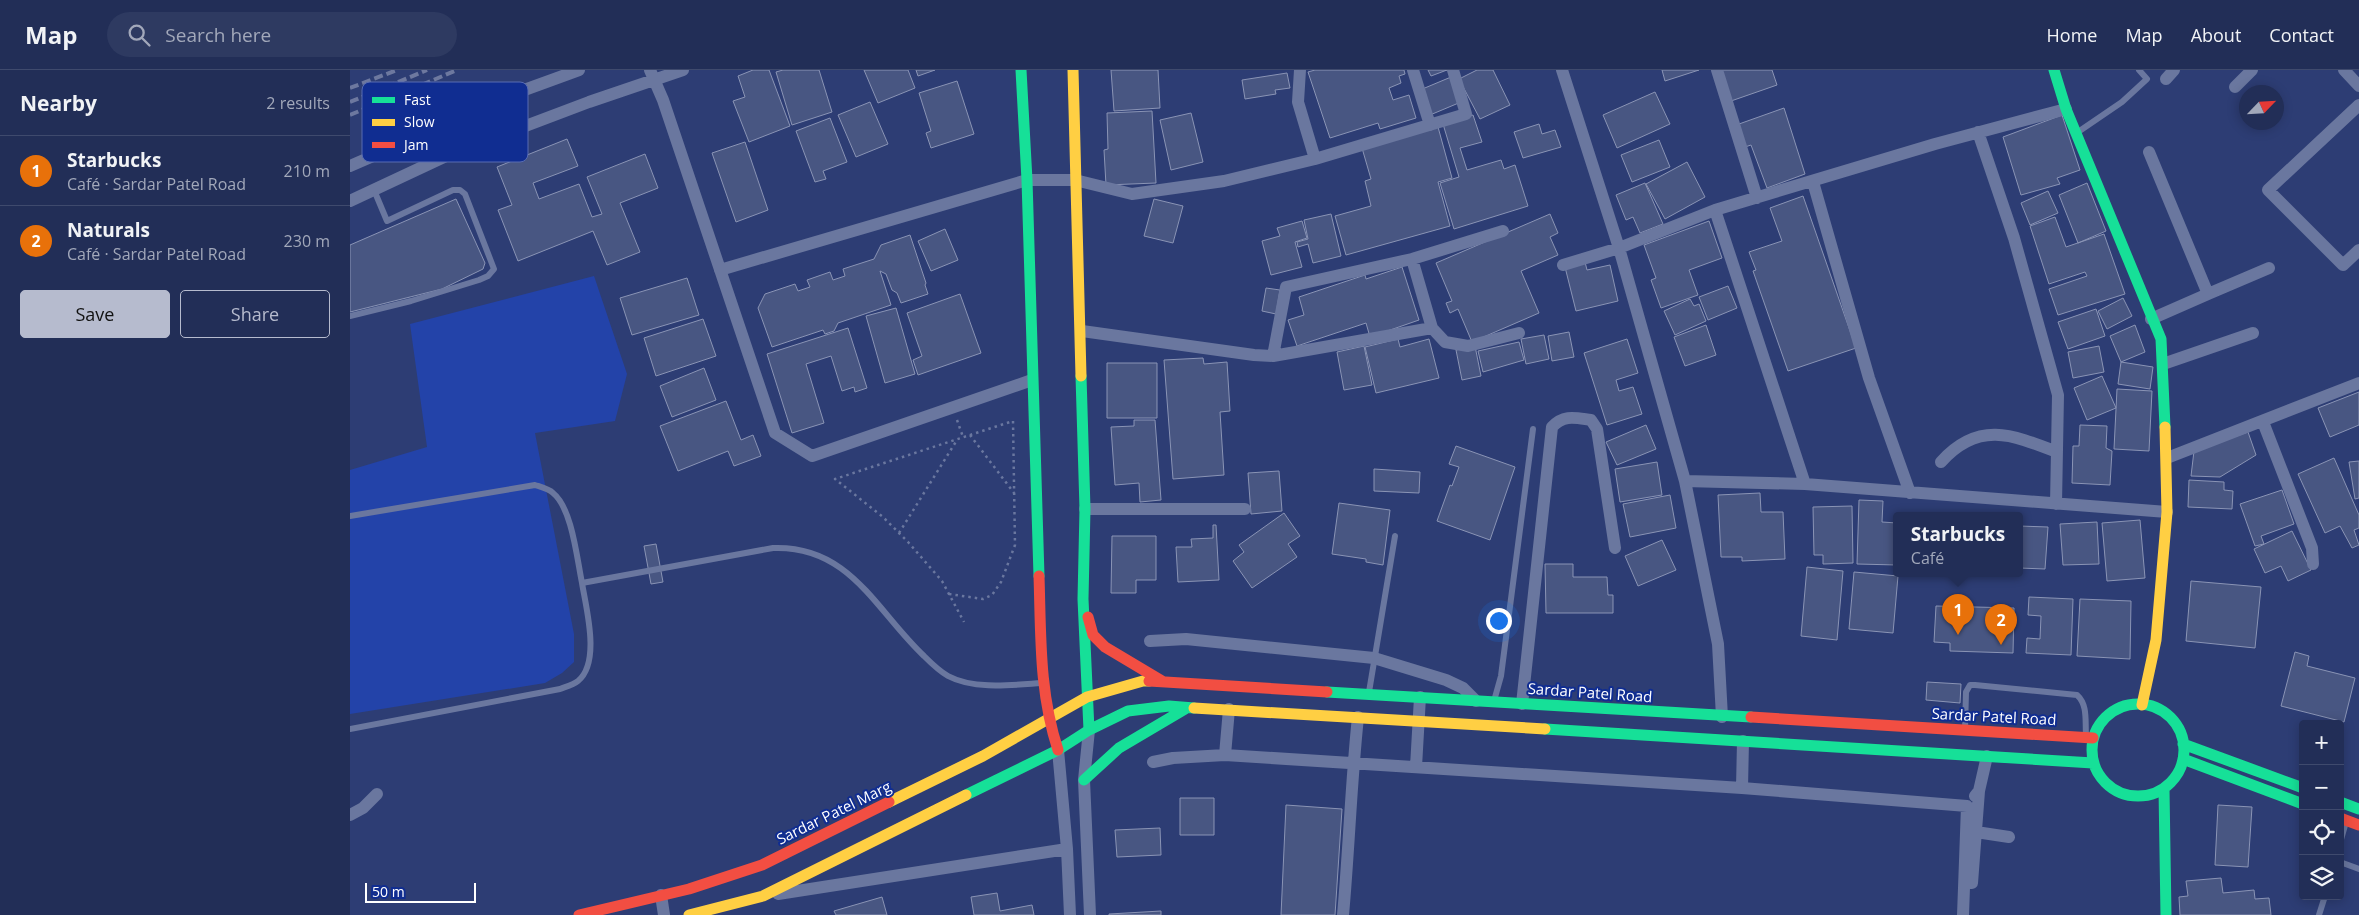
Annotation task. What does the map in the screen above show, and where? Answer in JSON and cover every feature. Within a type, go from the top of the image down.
[{"type":"street","points":[[528,90],[579,70]]},
{"type":"street","points":[[528,124],[651,75],[683,70]]},
{"type":"street","points":[[1021,70],[1027,180],[1043,683],[1048,718],[1058,750],[1067,849],[1070,915]]},
{"type":"street","points":[[1073,70],[1075,180],[1082,331],[1085,509],[1083,599],[1086,698],[1089,730],[1084,780],[1090,915]]},
{"type":"street","points":[[1300,70],[1298,102],[1315,159]]},
{"type":"street","points":[[1413,70],[1430,125]]},
{"type":"street","points":[[720,270],[1027,180],[1075,180],[1132,194],[1224,181],[1315,159],[1466,114],[1452,70]]},
{"type":"street","points":[[1562,70],[1619,248],[1685,481],[1718,644],[1722,717]]},
{"type":"street","points":[[1717,70],[1757,198]]},
{"type":"street","points":[[2054,70],[2066,109],[2077,132],[2151,319],[2161,339],[2167,458],[2167,512],[2156,640],[2142,704]]},
{"type":"street","points":[[2234,87],[2252,70]]},
{"type":"street","points":[[2344,70],[2359,86]]},
{"type":"street","points":[[651,75],[663,100],[775,433],[812,456],[1032,380]]},
{"type":"street","points":[[2359,105],[2268,190],[2343,265],[2359,250]]},
{"type":"street","points":[[1563,265],[1619,248],[1715,210],[1978,132],[2066,109]]},
{"type":"street","points":[[1978,132],[2014,238],[2058,395],[2056,504]]},
{"type":"street","points":[[2149,152],[2208,294]]},
{"type":"street","points":[[350,166],[362,161]]},
{"type":"street","points":[[350,201],[433,162]]},
{"type":"street","points":[[1813,182],[1869,378],[1910,494]]},
{"type":"street","points":[[1715,210],[1805,484]]},
{"type":"street","points":[[1273,356],[1286,287],[1412,259],[1503,232]]},
{"type":"street","points":[[1412,259],[1432,328],[1445,342],[1468,346],[1519,333]]},
{"type":"street","points":[[2151,319],[2269,268]]},
{"type":"street","points":[[1082,331],[1254,356],[1273,356],[1432,328]]},
{"type":"street","points":[[2163,364],[2253,333]]},
{"type":"street","points":[[2167,458],[2359,383]]},
{"type":"street","points":[[1522,704],[1552,427],[1558,421],[1568,417],[1591,420],[1597,429],[1615,548]]},
{"type":"street","points":[[2263,422],[2312,548],[2313,564]]},
{"type":"street","points":[[1941,462],[1952,450],[1970,439],[1993,433],[2021,438],[2057,452]]},
{"type":"street","points":[[1685,481],[1805,484],[1910,494],[2167,512]]},
{"type":"street","points":[[1085,509],[1245,509]]},
{"type":"street","points":[[1083,599],[1093,635],[1106,647],[1164,682]]},
{"type":"street","points":[[1150,641],[1186,639],[1374,658],[1446,680],[1463,688],[1476,701]]},
{"type":"street","name":"Sardar Patel Road","points":[[1086,698],[1143,681],[2089,738]]},
{"type":"street","points":[[1416,767],[1420,697]]},
{"type":"street","name":"Sardar Patel Marg","points":[[578,915],[661,896],[762,865],[983,756],[1086,698]]},
{"type":"street","points":[[1457,723],[1458,700]]},
{"type":"street","points":[[2142,704],[2157,708],[2169,717],[2179,729],[2183,744],[2183,759],[2176,776],[2164,789],[2152,794],[2134,797],[2116,792],[2102,779],[2093,763],[2089,738],[2098,726],[2117,709],[2129,705],[2142,704]]},
{"type":"street","points":[[763,896],[1058,750],[1089,730],[1128,711],[1169,706],[2093,763]]},
{"type":"street","points":[[1084,780],[1099,762],[1141,731],[1188,707]]},
{"type":"street","points":[[1225,755],[1229,709]]},
{"type":"street","points":[[1343,915],[1349,856],[1353,763],[1358,717]]},
{"type":"street","points":[[1742,788],[1743,741]]},
{"type":"street","points":[[2183,744],[2299,787]]},
{"type":"street","points":[[1153,762],[1173,758],[1225,755],[1742,788],[1967,806]]},
{"type":"street","points":[[1970,915],[1979,791],[1987,756]]},
{"type":"street","points":[[2183,759],[2299,802]]},
{"type":"street","points":[[2164,789],[2166,915]]},
{"type":"street","points":[[1963,915],[1967,806],[1979,791]]},
{"type":"street","points":[[350,815],[363,808],[377,794]]},
{"type":"street","points":[[2152,794],[2156,831],[2157,915]]},
{"type":"street","points":[[2344,803],[2359,809]]},
{"type":"street","points":[[2344,820],[2359,825]]},
{"type":"street","points":[[1976,832],[2009,836]]},
{"type":"street","points":[[689,915],[763,896],[1067,849]]},
{"type":"street","points":[[661,896],[664,915]]},
{"type":"lane","points":[[2077,132],[2122,102],[2147,79],[2139,70]]},
{"type":"lane","points":[[350,316],[411,301],[479,280],[488,276],[494,269],[465,194],[460,190],[453,190],[387,221],[374,190]]},
{"type":"lane","points":[[1494,702],[1501,676],[1533,429]]},
{"type":"lane","points":[[350,516],[535,485],[552,491],[559,498],[567,516],[582,583],[589,630],[590,659],[578,680],[560,689],[350,729]]},
{"type":"lane","points":[[1368,694],[1395,536]]},
{"type":"lane","points":[[582,583],[774,548],[794,547],[813,553],[836,564],[855,578],[913,646],[948,676],[968,683],[1017,685],[1043,683]]},
{"type":"lane","points":[[1965,730],[1966,692],[1970,685],[1975,684],[2077,696],[2082,700],[2089,738]]},
{"type":"lane","points":[[2344,863],[2359,869]]},
{"type":"lane","points":[[2319,915],[2324,900]]},
{"type":"path","points":[[949,594],[983,599],[992,595],[1001,582],[1015,545],[1013,421],[835,479],[883,517],[899,533],[942,581],[964,622]]},
{"type":"path","points":[[970,435],[1014,494]]},
{"type":"path","points":[[899,533],[958,439]]},
{"type":"shaded area","points":[[594,276],[627,374],[615,421],[535,433],[574,634],[574,662],[562,673],[545,683],[350,714],[350,470],[427,447],[410,324]]},
{"type":"building","points":[[753,70],[769,70],[790,126],[749,142],[733,101],[745,97],[738,76]]},
{"type":"building","points":[[783,70],[819,70],[832,112],[792,125],[776,72]]},
{"type":"building","points":[[864,70],[908,70],[915,88],[878,103]]},
{"type":"building","points":[[916,70],[935,70],[918,76]]},
{"type":"building","points":[[1111,70],[1158,70],[1160,108],[1114,111]]},
{"type":"building","points":[[1315,70],[1404,70],[1405,74],[1399,76],[1401,83],[1389,88],[1393,100],[1409,95],[1416,118],[1380,129],[1378,123],[1330,138],[1308,72]]},
{"type":"building","points":[[1428,70],[1447,70],[1431,76]]},
{"type":"building","points":[[1477,70],[1493,70],[1510,105],[1480,119],[1459,79]]},
{"type":"building","points":[[1662,70],[1699,70],[1665,81]]},
{"type":"building","points":[[1721,70],[1772,70],[1777,85],[1731,101]]},
{"type":"building","points":[[1287,73],[1290,88],[1275,90],[1276,94],[1245,99],[1242,80]]},
{"type":"building","points":[[1451,77],[1461,102],[1430,115],[1420,90]]},
{"type":"building","points":[[957,81],[974,134],[931,148],[926,133],[931,131],[919,93]]},
{"type":"building","points":[[1655,92],[1670,124],[1617,148],[1603,115]]},
{"type":"building","points":[[870,102],[888,144],[856,157],[838,115]]},
{"type":"building","points":[[1784,108],[1805,174],[1767,188],[1751,145],[1742,148],[1739,124]]},
{"type":"building","points":[[1152,111],[1156,183],[1106,185],[1104,150],[1108,149],[1107,113]]},
{"type":"building","points":[[1191,113],[1203,162],[1171,170],[1160,120]]},
{"type":"building","points":[[1473,115],[1482,142],[1460,148],[1467,170],[1501,160],[1504,169],[1515,165],[1528,206],[1454,229],[1440,183],[1459,177],[1443,124]]},
{"type":"building","points":[[2062,115],[2080,170],[2057,178],[2060,184],[2021,195],[2003,137]]},
{"type":"building","points":[[830,118],[847,162],[823,171],[826,179],[815,182],[796,131]]},
{"type":"building","points":[[1539,124],[1542,134],[1555,130],[1561,147],[1523,158],[1514,132]]},
{"type":"building","points":[[1438,127],[1452,178],[1438,182],[1450,226],[1346,255],[1335,216],[1371,206],[1365,181],[1371,179],[1362,148]]},
{"type":"building","points":[[567,139],[578,166],[533,183],[539,199],[579,184],[592,217],[602,214],[587,177],[645,154],[658,188],[620,203],[640,252],[607,265],[593,231],[518,261],[498,210],[512,205],[497,167],[510,162],[528,162],[528,155]]},
{"type":"building","points":[[1659,140],[1670,167],[1632,182],[1621,155]]},
{"type":"building","points":[[745,142],[768,210],[736,222],[712,153]]},
{"type":"building","points":[[1687,162],[1705,197],[1665,219],[1646,184]]},
{"type":"building","points":[[1645,183],[1663,224],[1640,233],[1633,217],[1626,220],[1616,195]]},
{"type":"building","points":[[2087,183],[2106,231],[2078,243],[2059,195]]},
{"type":"building","points":[[2048,191],[2058,213],[2030,225],[2021,203]]},
{"type":"building","points":[[1803,196],[1856,348],[1788,371],[1753,271],[1756,270],[1749,252],[1782,241],[1770,208]]},
{"type":"building","points":[[456,199],[485,263],[483,269],[442,289],[350,312],[350,245]]},
{"type":"building","points":[[1154,199],[1183,206],[1173,243],[1144,236]]},
{"type":"building","points":[[1331,214],[1341,256],[1313,263],[1308,244],[1298,247],[1297,242],[1308,239],[1304,220]]},
{"type":"building","points":[[1550,214],[1558,233],[1550,237],[1558,255],[1521,271],[1539,313],[1472,342],[1458,309],[1450,313],[1446,303],[1452,301],[1436,263]]},
{"type":"building","points":[[2055,217],[2066,247],[2104,234],[2125,294],[2058,315],[2049,289],[2087,276],[2085,272],[2049,284],[2030,226]]},
{"type":"building","points":[[1302,221],[1307,238],[1295,242],[1302,267],[1271,275],[1262,241],[1280,236],[1277,228]]},
{"type":"building","points":[[1709,221],[1722,258],[1689,270],[1698,295],[1661,308],[1651,280],[1656,278],[1644,245]]},
{"type":"building","points":[[945,229],[958,260],[931,271],[918,241]]},
{"type":"building","points":[[910,235],[928,294],[901,303],[897,293],[892,290],[886,274],[880,271],[891,305],[838,323],[834,331],[825,334],[823,330],[772,347],[758,308],[765,294],[795,284],[798,291],[810,287],[807,280],[830,272],[833,280],[845,276],[843,269],[874,259],[881,245]]},
{"type":"building","points":[[1585,262],[1587,270],[1610,265],[1618,301],[1576,311],[1565,267]]},
{"type":"building","points":[[1402,267],[1419,320],[1370,337],[1366,323],[1297,346],[1288,320],[1304,315],[1299,297],[1365,275],[1366,279]]},
{"type":"building","points":[[687,278],[699,315],[632,335],[620,298]]},
{"type":"building","points":[[1728,286],[1737,308],[1708,320],[1699,297]]},
{"type":"building","points":[[1266,288],[1280,290],[1276,314],[1262,311]]},
{"type":"building","points":[[960,294],[981,353],[918,375],[913,360],[922,356],[907,313]]},
{"type":"building","points":[[2123,298],[2132,316],[2107,329],[2098,311]]},
{"type":"building","points":[[1690,299],[1694,306],[1699,304],[1706,321],[1675,335],[1664,311]]},
{"type":"building","points":[[896,308],[915,374],[885,383],[866,316]]},
{"type":"building","points":[[2096,309],[2105,336],[2068,349],[2058,322]]},
{"type":"building","points":[[703,319],[716,356],[656,376],[644,338]]},
{"type":"building","points":[[1706,325],[1716,355],[1685,366],[1674,337]]},
{"type":"building","points":[[2135,325],[2145,352],[2121,362],[2110,336]]},
{"type":"building","points":[[848,328],[867,388],[855,392],[854,387],[842,391],[831,356],[806,364],[824,423],[792,433],[767,354]]},
{"type":"building","points":[[1569,332],[1574,357],[1552,361],[1548,336]]},
{"type":"building","points":[[1544,335],[1549,359],[1526,364],[1521,339]]},
{"type":"building","points":[[1398,339],[1400,347],[1429,339],[1439,378],[1376,393],[1365,347]]},
{"type":"building","points":[[1627,339],[1638,373],[1616,380],[1619,391],[1633,387],[1642,414],[1607,425],[1584,353]]},
{"type":"building","points":[[1519,342],[1524,360],[1483,372],[1478,351]]},
{"type":"building","points":[[1364,346],[1372,385],[1344,390],[1337,352]]},
{"type":"building","points":[[1475,346],[1481,376],[1462,380],[1456,350]]},
{"type":"building","points":[[2099,346],[2104,372],[2073,378],[2068,352]]},
{"type":"building","points":[[1203,358],[1204,364],[1227,362],[1230,411],[1220,412],[1224,475],[1173,479],[1164,360]]},
{"type":"building","points":[[2121,362],[2153,367],[2150,389],[2118,384]]},
{"type":"building","points":[[1107,363],[1157,363],[1157,418],[1107,418]]},
{"type":"building","points":[[704,368],[716,400],[672,417],[660,386]]},
{"type":"building","points":[[2102,376],[2116,408],[2087,420],[2074,388]]},
{"type":"building","points":[[2117,389],[2152,391],[2149,451],[2114,449]]},
{"type":"building","points":[[2359,392],[2359,425],[2330,437],[2318,408]]},
{"type":"building","points":[[726,401],[741,440],[753,435],[761,456],[734,466],[728,451],[678,471],[660,426]]},
{"type":"building","points":[[1134,420],[1155,420],[1161,500],[1140,502],[1139,483],[1115,485],[1111,427],[1134,426]]},
{"type":"building","points":[[1646,425],[1656,449],[1617,465],[1606,442]]},
{"type":"building","points":[[2080,425],[2107,426],[2106,448],[2112,451],[2110,485],[2072,483],[2073,446],[2079,446]]},
{"type":"building","points":[[2248,432],[2256,455],[2220,477],[2191,476],[2194,451]]},
{"type":"building","points":[[1456,446],[1515,467],[1490,540],[1437,521],[1450,485],[1452,486],[1459,467],[1449,464]]},
{"type":"building","points":[[2334,458],[2359,515],[2359,528],[2354,530],[2359,545],[2352,548],[2340,526],[2325,533],[2298,474]]},
{"type":"building","points":[[2359,461],[2359,498],[2355,499],[2349,462]]},
{"type":"building","points":[[1657,462],[1662,495],[1620,502],[1615,469]]},
{"type":"building","points":[[1374,469],[1420,472],[1419,493],[1374,491]]},
{"type":"building","points":[[1279,471],[1282,511],[1251,514],[1248,473]]},
{"type":"building","points":[[2189,480],[2224,482],[2224,490],[2233,491],[2232,509],[2188,507]]},
{"type":"building","points":[[2282,490],[2294,524],[2261,536],[2264,544],[2255,546],[2240,504]]},
{"type":"building","points":[[1760,493],[1761,512],[1783,512],[1785,559],[1742,561],[1742,557],[1721,557],[1718,495]]},
{"type":"building","points":[[1670,495],[1676,528],[1630,537],[1623,504]]},
{"type":"building","points":[[1859,500],[1883,501],[1882,522],[1893,523],[1893,565],[1857,564]]},
{"type":"building","points":[[1339,503],[1390,510],[1383,565],[1366,562],[1366,559],[1332,554]]},
{"type":"building","points":[[1852,506],[1853,563],[1823,564],[1823,555],[1814,555],[1813,507]]},
{"type":"building","points":[[1284,513],[1300,536],[1288,544],[1297,557],[1252,588],[1233,561],[1244,552],[1239,545]]},
{"type":"building","points":[[2140,520],[2145,578],[2107,581],[2102,523]]},
{"type":"building","points":[[2097,522],[2099,564],[2063,565],[2060,524]]},
{"type":"building","points":[[1213,525],[1216,525],[1219,580],[1178,582],[1176,547],[1192,547],[1191,539],[1213,538]]},
{"type":"building","points":[[2023,526],[2048,527],[2045,569],[2023,568]]},
{"type":"building","points":[[2292,531],[2311,570],[2288,581],[2281,566],[2265,573],[2254,549]]},
{"type":"building","points":[[1112,536],[1156,536],[1156,580],[1136,580],[1136,593],[1111,593]]},
{"type":"building","points":[[1662,540],[1676,570],[1638,586],[1625,556]]},
{"type":"building","points":[[656,544],[663,582],[651,584],[644,546]]},
{"type":"building","points":[[1545,564],[1573,564],[1573,577],[1607,577],[1608,595],[1613,595],[1613,613],[1546,613]]},
{"type":"building","points":[[1807,567],[1843,571],[1837,640],[1801,636]]},
{"type":"building","points":[[1854,572],[1898,577],[1893,633],[1849,629]]},
{"type":"building","points":[[2191,581],[2261,587],[2255,648],[2186,641]]},
{"type":"building","points":[[2029,597],[2073,599],[2071,655],[2026,653],[2027,638],[2040,639],[2041,616],[2028,615]]},
{"type":"building","points":[[2080,599],[2131,601],[2130,659],[2077,656]]},
{"type":"building","points":[[1936,606],[2014,608],[2013,653],[1950,651],[1950,643],[1934,642]]},
{"type":"building","points":[[2295,652],[2309,656],[2307,666],[2355,678],[2344,722],[2344,720],[2336,720],[2281,706]]},
{"type":"building","points":[[1927,682],[1961,684],[1960,703],[1926,700]]},
{"type":"building","points":[[1180,798],[1214,798],[1214,835],[1180,835]]},
{"type":"building","points":[[1286,805],[1342,809],[1335,915],[1281,915]]},
{"type":"building","points":[[2218,805],[2252,807],[2248,867],[2215,865]]},
{"type":"building","points":[[1160,828],[1161,855],[1117,857],[1115,830]]},
{"type":"building","points":[[2221,878],[2223,893],[2254,890],[2255,899],[2269,898],[2271,915],[2180,915],[2179,897],[2188,896],[2186,881]]},
{"type":"building","points":[[997,893],[1000,911],[1032,905],[1034,915],[974,915],[971,897]]},
{"type":"building","points":[[882,897],[887,915],[836,915],[834,911]]},
{"type":"building","points":[[1161,911],[1161,915],[1109,915],[1109,914]]},
{"type":"railway","points":[[366,82],[397,70]]},
{"type":"railway","points":[[398,82],[427,70]]},
{"type":"railway","points":[[428,82],[457,70]]},
{"type":"railway","points":[[350,88],[362,83]]},
{"type":"railway","points":[[350,102],[362,97]]},
{"type":"railway","points":[[350,115],[362,110]]},
{"type":"traffic: fast","points":[[1021,70],[1027,180],[1039,576]]},
{"type":"traffic: fast","points":[[2054,70],[2066,109],[2161,339],[2165,427]]},
{"type":"traffic: fast","points":[[1081,376],[1085,509],[1083,599],[1089,730]]},
{"type":"traffic: fast","points":[[1327,692],[1751,717]]},
{"type":"traffic: fast","points":[[2138,704],[2155,708],[2170,718],[2180,733],[2184,750],[2180,767],[2170,782],[2155,792],[2138,796],[2121,792],[2106,782],[2096,767],[2092,750],[2096,733],[2106,718],[2121,708],[2138,704]]},
{"type":"traffic: fast","points":[[966,795],[1058,750],[1089,730],[1128,711],[1169,706],[1194,708]]},
{"type":"traffic: fast","points":[[1084,780],[1119,748],[1185,709]]},
{"type":"traffic: fast","points":[[1545,729],[2093,763]]},
{"type":"traffic: fast","points":[[2183,744],[2299,787]]},
{"type":"traffic: fast","points":[[2183,759],[2299,802]]},
{"type":"traffic: fast","points":[[2164,789],[2166,915]]},
{"type":"traffic: fast","points":[[2344,803],[2359,809]]},
{"type":"traffic: slow","points":[[1073,70],[1081,376]]},
{"type":"traffic: slow","points":[[2142,705],[2156,640],[2167,512],[2165,427]]},
{"type":"traffic: slow","points":[[889,802],[983,756],[1087,697],[1149,681]]},
{"type":"traffic: slow","points":[[1194,708],[1545,729]]},
{"type":"traffic: slow","points":[[689,915],[763,896],[966,795]]},
{"type":"traffic: jam","points":[[1039,576],[1044,685],[1047,707],[1058,750]]},
{"type":"traffic: jam","points":[[1088,617],[1093,635],[1105,647],[1162,681]]},
{"type":"traffic: jam","points":[[1149,681],[1327,692]]},
{"type":"traffic: jam","points":[[1751,717],[2093,738]]},
{"type":"traffic: jam","points":[[579,915],[689,889],[762,865],[889,802]]},
{"type":"traffic: jam","points":[[2344,819],[2359,825]]},
{"type":"place","name":"Starbucks","points":[[1958,635]]},
{"type":"place","name":"Naturals","points":[[2001,645]]}]
